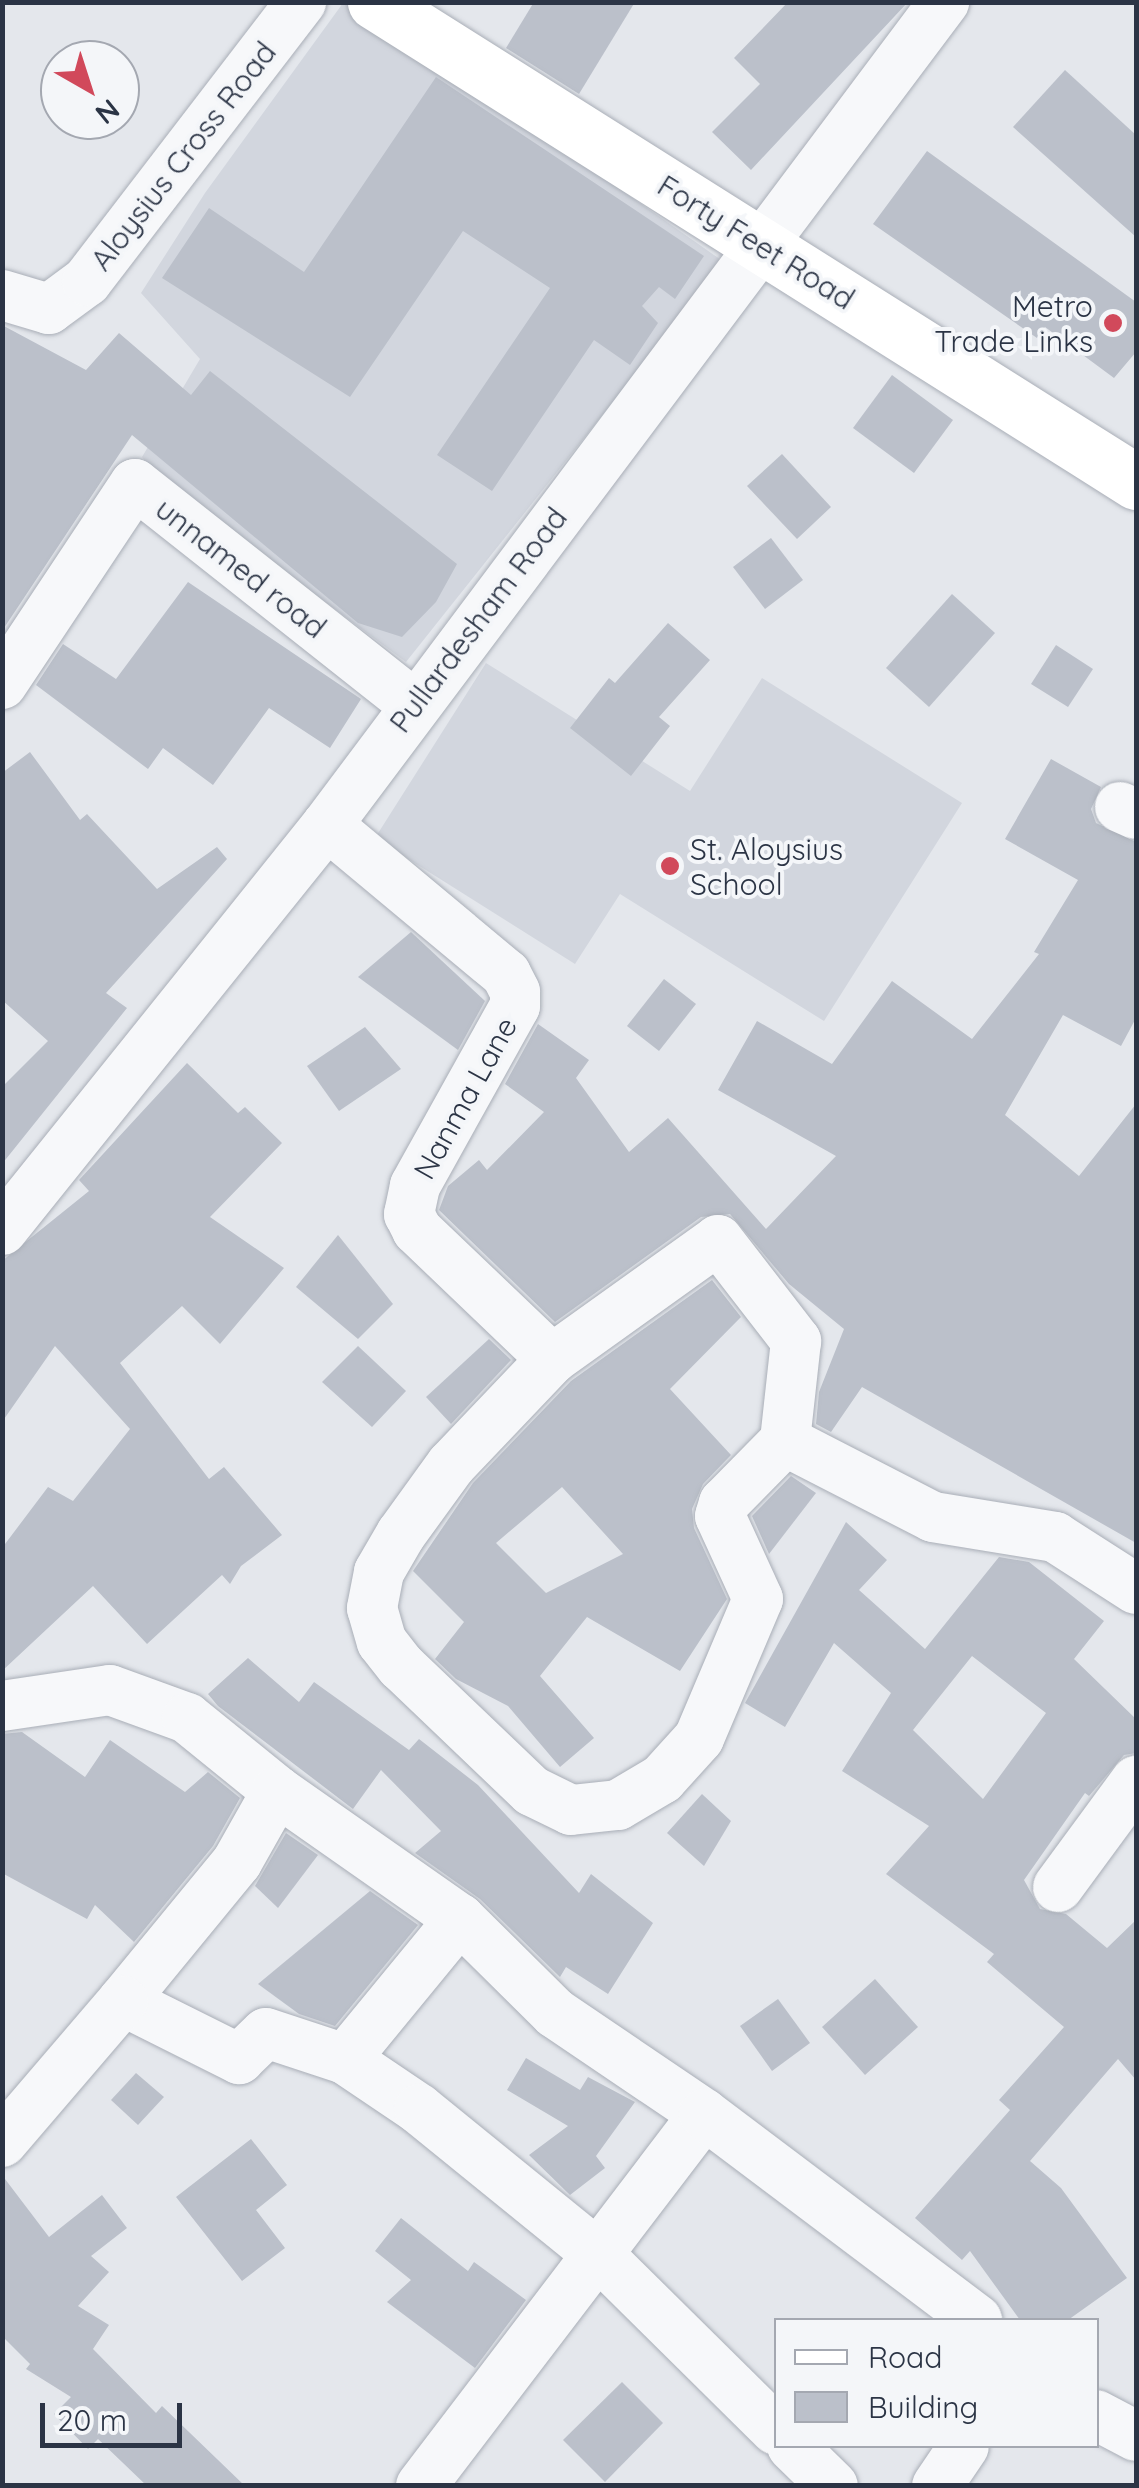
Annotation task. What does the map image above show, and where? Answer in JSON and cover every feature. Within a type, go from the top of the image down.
[{"type":"main road","name":"Forty Feet Road","points":[[375,2],[1136,482]]},
{"type":"street","name":"Aloysius Cross Road","points":[[2,295],[49,309],[86,282],[302,2]]},
{"type":"street","name":"Pullardesham Road","points":[[2,1230],[326,825],[758,243],[944,2]]},
{"type":"street","name":"unnamed road","points":[[2,684],[134,484],[415,705]]},
{"type":"street","name":"Nanma Lane","points":[[326,825],[506,974],[515,992],[515,1006],[415,1186],[410,1214],[417,1230],[552,1359]]},
{"type":"street","points":[[718,1240],[796,1341],[785,1440],[720,1516],[758,1599],[700,1738],[662,1779],[618,1805],[571,1810],[532,1791],[401,1666],[382,1642],[372,1608],[380,1572],[431,1493],[552,1359],[718,1240]]},
{"type":"street","points":[[785,1440],[933,1517],[1055,1537],[1136,1589]]},
{"type":"street","points":[[2,1706],[110,1690],[186,1718],[277,1791],[460,1919],[555,2013],[704,2114],[974,2318]]},
{"type":"street","points":[[1058,1887],[1136,1781]]},
{"type":"street","points":[[2,2142],[236,1862],[277,1791]]},
{"type":"street","points":[[345,2058],[460,1919]]},
{"type":"street","points":[[123,2001],[238,2059],[266,2033],[345,2058],[419,2109],[600,2256],[774,2428]]},
{"type":"street","points":[[421,2486],[600,2256],[704,2114]]},
{"type":"street","points":[[1099,2417],[1136,2436]]},
{"type":"street","points":[[794,2448],[832,2486]]},
{"type":"street","points":[[937,2486],[963,2448]]},
{"type":"shaded area","points":[[343,3],[354,3],[724,262],[406,662],[161,480],[142,457],[200,359],[141,293],[205,193]]},
{"type":"shaded area","name":"St. Aloysius School","points":[[486,663],[690,791],[762,678],[962,803],[824,1021],[620,894],[575,964],[375,838]]},
{"type":"building","points":[[534,2],[635,2],[579,94],[506,48]]},
{"type":"building","points":[[788,2],[908,2],[751,170],[712,132],[760,84],[734,58]]},
{"type":"building","points":[[1065,70],[1136,135],[1136,237],[1013,127]]},
{"type":"building","points":[[436,77],[704,256],[675,299],[659,287],[642,306],[658,323],[630,365],[594,340],[492,491],[437,455],[550,288],[463,231],[350,397],[162,278],[209,208],[304,272]]},
{"type":"building","points":[[927,151],[1136,302],[1136,352],[1114,378],[1045,327],[1037,338],[873,224]]},
{"type":"building","points":[[2,325],[86,370],[119,333],[191,395],[210,371],[457,564],[436,602],[402,637],[358,623],[132,435],[2,631]]},
{"type":"building","points":[[892,375],[953,420],[914,473],[853,428]]},
{"type":"building","points":[[782,454],[831,507],[797,539],[747,486]]},
{"type":"building","points":[[771,538],[803,580],[765,609],[733,567]]},
{"type":"building","points":[[188,582],[361,699],[330,748],[269,708],[213,785],[163,748],[148,769],[36,685],[63,644],[116,679]]},
{"type":"building","points":[[952,594],[995,633],[929,707],[886,668]]},
{"type":"building","points":[[668,623],[710,660],[659,717],[670,726],[631,776],[570,728],[609,678],[615,683]]},
{"type":"building","points":[[1056,645],[1093,669],[1068,707],[1031,684]]},
{"type":"building","points":[[30,752],[80,820],[87,814],[157,889],[217,847],[227,859],[106,993],[127,1008],[2,1164],[2,1087],[48,1041],[2,1000],[2,773]]},
{"type":"building","points":[[1051,759],[1101,787],[1091,809],[1096,823],[1136,842],[1136,1018],[1121,1046],[1063,1015],[1005,1115],[1079,1176],[1136,1104],[1136,1543],[862,1387],[831,1432],[816,1424],[819,1392],[844,1329],[789,1284],[730,1214],[701,1217],[555,1322],[439,1210],[448,1186],[479,1160],[487,1170],[544,1112],[505,1084],[538,1024],[589,1060],[576,1078],[629,1152],[668,1118],[766,1229],[836,1156],[718,1090],[757,1021],[832,1064],[892,981],[972,1039],[1039,954],[1034,952],[1078,880],[1005,839]]},
{"type":"building","points":[[411,932],[485,1001],[458,1050],[358,977]]},
{"type":"building","points":[[664,979],[696,1004],[659,1051],[627,1026]]},
{"type":"building","points":[[365,1027],[401,1069],[339,1111],[307,1066]]},
{"type":"building","points":[[187,1063],[238,1113],[245,1107],[282,1143],[210,1217],[284,1268],[220,1344],[182,1306],[120,1363],[209,1479],[224,1467],[282,1535],[241,1566],[230,1584],[222,1575],[147,1644],[93,1586],[2,1671],[2,1548],[48,1487],[73,1501],[130,1429],[55,1346],[2,1422],[2,1261],[89,1191],[79,1180]]},
{"type":"building","points":[[338,1235],[393,1304],[358,1339],[296,1287]]},
{"type":"building","points":[[712,1280],[741,1317],[670,1389],[731,1455],[703,1484],[692,1509],[694,1528],[727,1599],[680,1671],[587,1617],[540,1676],[594,1738],[560,1767],[508,1706],[456,1679],[435,1659],[464,1622],[413,1571],[473,1483],[571,1381]],"holes":[[[562,1487],[623,1554],[546,1593],[496,1543]]]},
{"type":"building","points":[[489,1339],[511,1360],[451,1424],[426,1397]]},
{"type":"building","points":[[358,1346],[406,1391],[372,1427],[322,1382]]},
{"type":"building","points":[[791,1476],[816,1493],[769,1554],[752,1516]]},
{"type":"building","points":[[846,1522],[887,1560],[859,1590],[925,1649],[999,1557],[1029,1562],[1104,1621],[1074,1659],[1136,1719],[1136,1753],[1124,1755],[1089,1796],[1085,1793],[1024,1880],[1040,1909],[1066,1914],[1107,1948],[1136,1920],[1136,2080],[1118,2059],[1030,2161],[1061,2188],[1127,2278],[1071,2318],[1019,2318],[970,2251],[962,2260],[915,2218],[1010,2110],[999,2100],[1064,2027],[987,1962],[994,1954],[886,1874],[929,1826],[842,1771],[891,1693],[834,1643],[785,1727],[745,1703]],"holes":[[[972,1656],[1046,1713],[983,1799],[913,1730]]]},
{"type":"building","points":[[248,1658],[299,1702],[314,1682],[409,1750],[419,1739],[478,1785],[579,1893],[591,1874],[653,1923],[608,1994],[566,1967],[560,1977],[480,1899],[415,1853],[441,1831],[381,1770],[353,1809],[218,1706],[208,1694]]},
{"type":"building","points":[[22,1732],[85,1777],[110,1740],[185,1792],[208,1772],[240,1798],[213,1846],[134,1942],[95,1905],[87,1919],[2,1873],[2,1734]]},
{"type":"building","points":[[702,1794],[731,1821],[704,1866],[667,1833]]},
{"type":"building","points":[[286,1833],[318,1855],[278,1908],[255,1886]]},
{"type":"building","points":[[370,1891],[418,1925],[335,2026],[299,2014],[258,1984]]},
{"type":"building","points":[[875,1979],[918,2027],[865,2075],[822,2027]]},
{"type":"building","points":[[778,1999],[810,2043],[772,2071],[740,2026]]},
{"type":"building","points":[[526,2058],[580,2090],[588,2077],[635,2102],[596,2156],[605,2168],[570,2195],[529,2155],[568,2126],[507,2090]]},
{"type":"building","points":[[136,2073],[164,2097],[138,2125],[111,2100]]},
{"type":"building","points":[[251,2139],[287,2185],[256,2210],[285,2248],[242,2281],[176,2197]]},
{"type":"building","points":[[2,2175],[49,2237],[102,2195],[127,2228],[91,2256],[109,2272],[78,2306],[109,2325],[93,2349],[156,2413],[162,2406],[245,2486],[147,2486],[98,2439],[88,2449],[54,2414],[71,2397],[26,2369],[30,2364],[2,2336]]},
{"type":"building","points":[[401,2218],[468,2271],[474,2262],[526,2300],[475,2368],[387,2302],[411,2280],[375,2251]]},
{"type":"building","points":[[622,2382],[663,2423],[605,2482],[563,2440]]},
{"type":"place","name":"Metro Trade Links","points":[[1113,323]]},
{"type":"place","name":"St. Aloysius School","points":[[670,866]]}]
